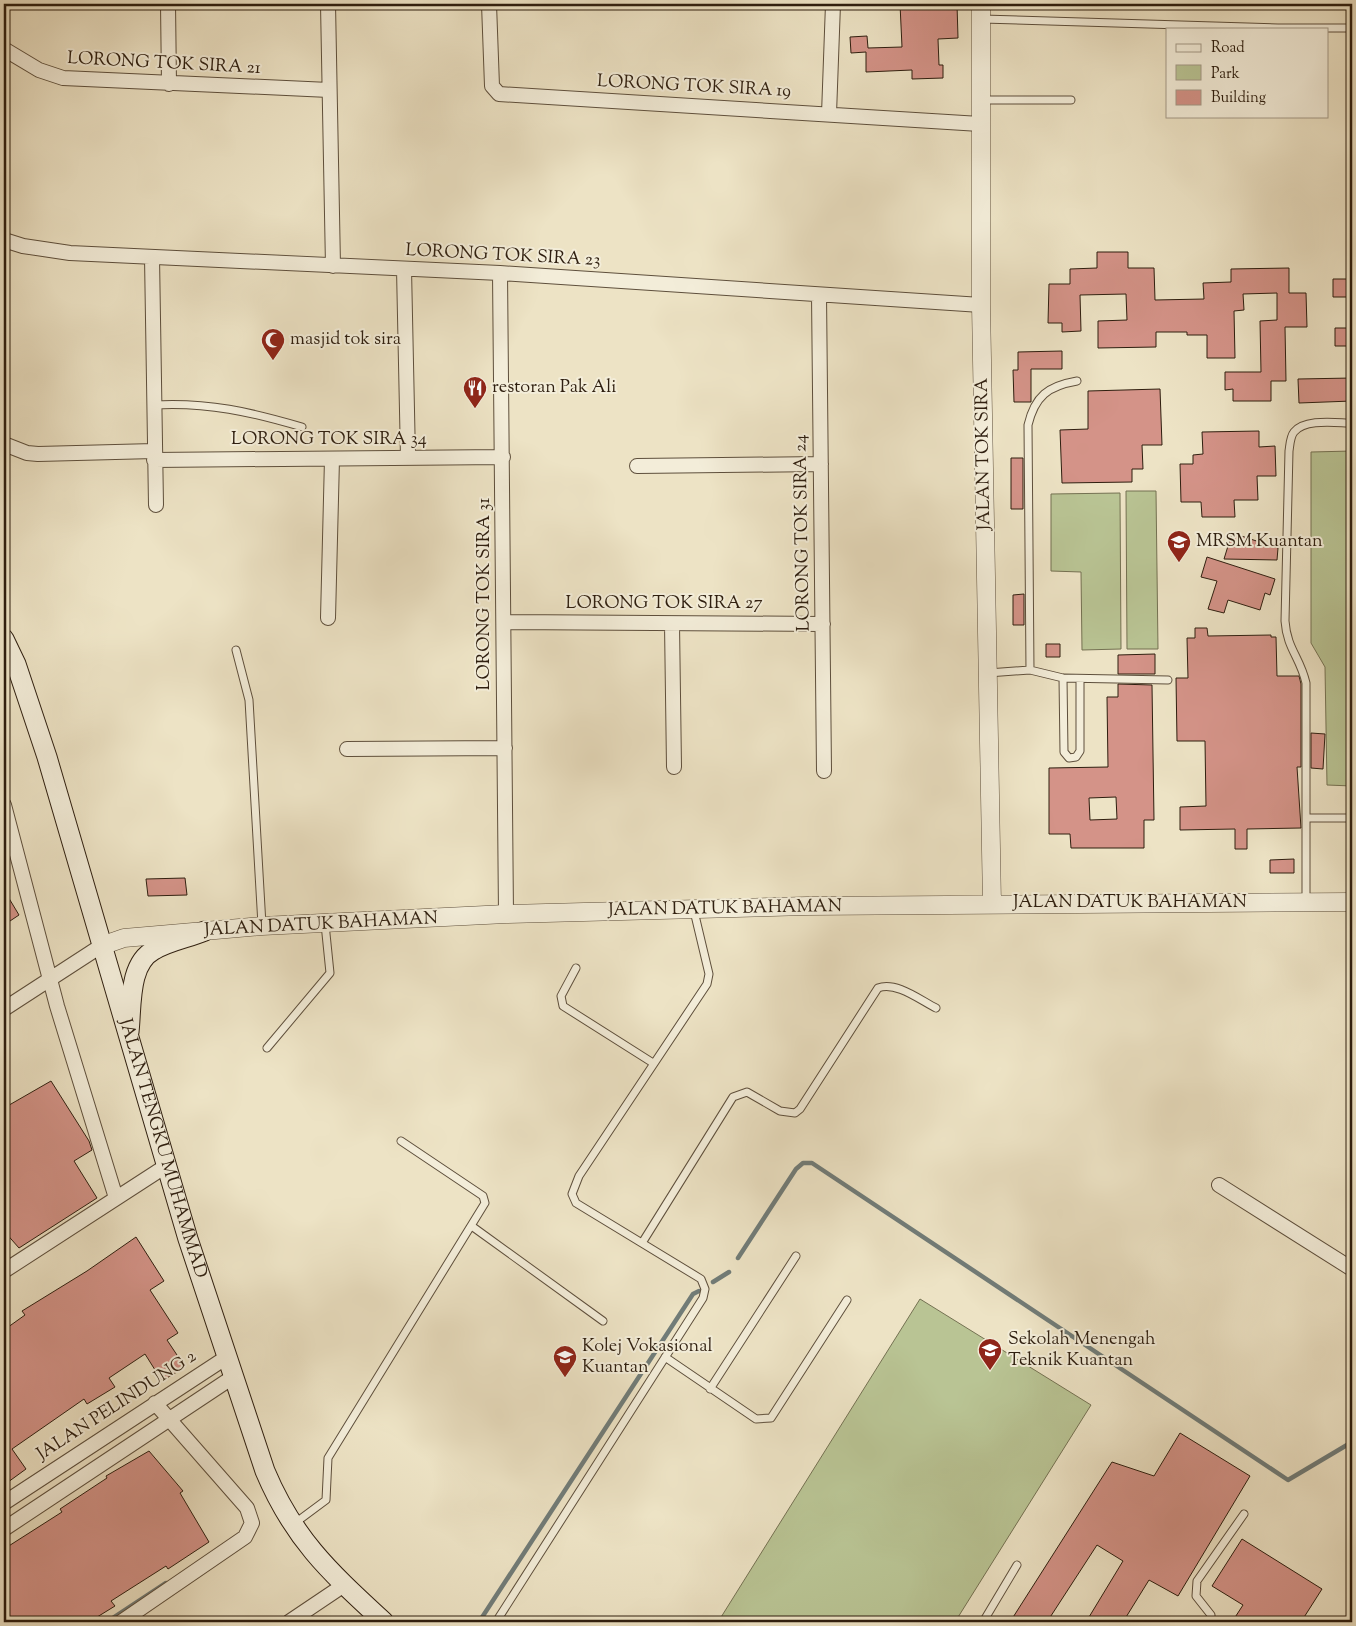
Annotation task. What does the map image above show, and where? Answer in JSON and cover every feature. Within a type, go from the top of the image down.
[{"type":"main road","name":"JALAN TENGKU MUHAMMAD","points":[[4,639],[16,664],[47,756],[166,1166],[233,1377],[266,1471],[278,1502],[308,1547],[344,1585],[384,1622]]},
{"type":"main road","points":[[129,1039],[136,973],[144,957],[164,945],[205,931]]},
{"type":"street","points":[[168,4],[170,84]]},
{"type":"street","points":[[328,4],[333,266]]},
{"type":"street","name":"LORONG TOK SIRA 19","points":[[489,4],[492,86],[499,94],[980,124]]},
{"type":"street","points":[[828,114],[833,4]]},
{"type":"street","name":"JALAN TOK SIRA","points":[[981,11],[981,305],[992,904]]},
{"type":"street","name":"LORONG TOK SIRA 21","points":[[4,49],[39,70],[63,78],[329,90]]},
{"type":"street","name":"LORONG TOK SIRA 23","points":[[4,240],[23,246],[70,253],[500,273],[819,296],[981,305]]},
{"type":"street","points":[[152,257],[156,505]]},
{"type":"street","points":[[404,269],[408,458]]},
{"type":"street","name":"LORONG TOK SIRA 31","points":[[500,273],[505,622],[506,914]]},
{"type":"street","name":"LORONG TOK SIRA 24","points":[[819,296],[824,771]]},
{"type":"street","name":"LORONG TOK SIRA 34","points":[[4,444],[27,453],[38,454],[332,459],[503,458]]},
{"type":"street","points":[[328,618],[332,459]]},
{"type":"street","points":[[637,466],[821,464]]},
{"type":"street","name":"LORONG TOK SIRA 27","points":[[505,622],[823,624]]},
{"type":"street","points":[[672,624],[674,767]]},
{"type":"street","points":[[347,749],[505,748]]},
{"type":"street","points":[[4,805],[9,846],[116,1198]]},
{"type":"street","name":"JALAN DATUK BAHAMAN","points":[[101,946],[124,938],[262,926],[506,914],[992,904],[1352,902]]},
{"type":"street","points":[[4,1009],[101,946]]},
{"type":"street","points":[[6,1264],[166,1166]]},
{"type":"street","points":[[1219,1185],[1352,1269]]},
{"type":"street","name":"JALAN PELINDUNG 2","points":[[4,1502],[227,1357]]},
{"type":"street","points":[[4,1529],[233,1377]]},
{"type":"street","points":[[121,1622],[245,1537],[252,1523],[247,1508],[155,1403]]},
{"type":"street","points":[[289,1622],[344,1585]]},
{"type":"lane","points":[[981,11],[1278,28],[1352,28]]},
{"type":"lane","points":[[980,100],[1072,100]]},
{"type":"lane","points":[[1030,670],[1028,425],[1036,402],[1047,391],[1060,384],[1077,381]]},
{"type":"lane","points":[[154,405],[208,405],[244,410],[302,427]]},
{"type":"lane","points":[[1306,902],[1306,683],[1303,670],[1288,643],[1285,620],[1289,451],[1291,437],[1295,430],[1305,424],[1352,423]]},
{"type":"lane","points":[[236,650],[248,700],[262,926]]},
{"type":"lane","points":[[988,673],[1030,670],[1063,678],[1168,680]]},
{"type":"lane","points":[[1063,678],[1064,752],[1069,758],[1076,757],[1080,751],[1080,678]]},
{"type":"lane","points":[[1307,818],[1352,818]]},
{"type":"lane","points":[[496,1622],[703,1298],[705,1289],[701,1279],[576,1203],[572,1194],[579,1176],[707,984],[709,974],[694,909]]},
{"type":"lane","points":[[267,1048],[330,972],[324,923]]},
{"type":"lane","points":[[576,968],[561,996],[563,1006],[654,1063]]},
{"type":"lane","points":[[642,1243],[733,1097],[746,1092],[780,1111],[794,1113],[800,1109],[878,988],[885,986],[895,988],[936,1008]]},
{"type":"lane","points":[[292,1525],[326,1500],[328,1458],[486,1203],[483,1196],[401,1141]]},
{"type":"lane","points":[[473,1226],[603,1321]]},
{"type":"lane","points":[[710,1389],[796,1256]]},
{"type":"lane","points":[[665,1358],[756,1419],[771,1418],[847,1300]]},
{"type":"lane","points":[[1211,1622],[1211,1615],[1196,1596],[1197,1581],[1244,1514]]},
{"type":"lane","points":[[982,1622],[1017,1565]]},
{"type":"green space","points":[[1352,451],[1352,786],[1327,785],[1325,667],[1311,643],[1311,452]]},
{"type":"green space","points":[[1126,491],[1156,491],[1158,649],[1127,649]]},
{"type":"green space","points":[[1120,493],[1121,649],[1082,650],[1081,572],[1051,571],[1051,494]]},
{"type":"green space","points":[[920,1299],[1091,1405],[955,1622],[718,1622]]},
{"type":"building","points":[[900,4],[957,4],[958,38],[938,39],[939,65],[943,65],[943,78],[912,79],[912,70],[866,72],[866,52],[851,53],[850,37],[867,36],[868,48],[902,47]]},
{"type":"building","points":[[1097,252],[1128,252],[1128,268],[1154,268],[1155,300],[1204,299],[1203,283],[1231,282],[1231,269],[1289,268],[1289,293],[1306,293],[1307,327],[1285,327],[1286,381],[1271,381],[1271,401],[1233,401],[1233,389],[1225,390],[1225,372],[1261,372],[1260,321],[1277,320],[1277,293],[1243,294],[1244,310],[1234,311],[1235,358],[1207,358],[1207,335],[1187,335],[1187,332],[1156,332],[1156,347],[1098,348],[1098,321],[1127,320],[1126,294],[1080,295],[1081,331],[1062,332],[1062,323],[1048,323],[1049,284],[1070,284],[1070,269],[1097,268]]},
{"type":"building","points":[[1333,279],[1352,279],[1352,297],[1333,297]]},
{"type":"building","points":[[1335,328],[1352,328],[1352,346],[1335,346]]},
{"type":"building","points":[[1062,351],[1062,369],[1031,369],[1031,402],[1014,402],[1013,370],[1018,370],[1018,352]]},
{"type":"building","points":[[1352,378],[1352,401],[1299,403],[1298,379]]},
{"type":"building","points":[[1160,389],[1162,445],[1142,445],[1143,469],[1132,469],[1132,482],[1062,483],[1060,430],[1088,429],[1088,391]]},
{"type":"building","points":[[1259,431],[1259,447],[1275,446],[1276,476],[1257,476],[1258,500],[1234,500],[1235,517],[1202,517],[1201,502],[1181,502],[1180,464],[1193,464],[1193,455],[1203,454],[1202,432]]},
{"type":"building","points":[[1011,458],[1023,458],[1023,509],[1011,509]]},
{"type":"building","points":[[1232,533],[1278,548],[1277,560],[1224,559]]},
{"type":"building","points":[[1207,557],[1275,579],[1270,595],[1265,593],[1260,610],[1228,600],[1224,613],[1208,609],[1217,581],[1201,577]]},
{"type":"building","points":[[1024,594],[1024,625],[1013,625],[1013,595]]},
{"type":"building","points":[[1195,628],[1207,628],[1208,636],[1271,635],[1271,637],[1276,637],[1277,676],[1299,676],[1301,684],[1301,767],[1297,767],[1301,828],[1247,829],[1247,849],[1235,849],[1235,829],[1180,830],[1180,807],[1206,806],[1205,741],[1177,741],[1176,678],[1188,678],[1187,638],[1195,638]]},
{"type":"building","points":[[1046,644],[1060,644],[1060,657],[1046,657]]},
{"type":"building","points":[[1155,654],[1155,674],[1118,674],[1118,655]]},
{"type":"building","points":[[1118,684],[1152,685],[1154,820],[1144,820],[1144,848],[1071,848],[1070,834],[1049,834],[1049,768],[1108,767],[1107,697],[1118,697]],"holes":[[[1116,797],[1117,819],[1090,820],[1089,798]]]},
{"type":"building","points":[[1311,733],[1325,734],[1323,769],[1311,768]]},
{"type":"building","points":[[1294,859],[1294,873],[1270,873],[1270,860]]},
{"type":"building","points":[[185,878],[187,895],[148,896],[146,879]]},
{"type":"building","points":[[4,890],[19,915],[4,925]]},
{"type":"building","points":[[51,1081],[89,1141],[92,1150],[74,1161],[97,1198],[19,1248],[4,1231],[4,1132],[9,1128],[4,1120],[4,1108]]},
{"type":"building","points":[[136,1237],[164,1281],[150,1290],[178,1333],[167,1340],[185,1367],[162,1381],[145,1354],[109,1378],[115,1387],[87,1404],[84,1399],[12,1449],[26,1469],[4,1485],[4,1330],[25,1315],[22,1311],[87,1271]]},
{"type":"building","points":[[1180,1433],[1250,1476],[1178,1596],[1149,1580],[1123,1622],[1086,1622],[1123,1561],[1097,1545],[1047,1622],[1010,1622],[1112,1462],[1154,1476]]},
{"type":"building","points":[[149,1451],[183,1491],[180,1493],[209,1542],[168,1569],[166,1566],[111,1601],[115,1606],[89,1622],[12,1622],[4,1609],[4,1549],[62,1512],[60,1509],[107,1478],[106,1476]]},
{"type":"building","points":[[1242,1539],[1322,1589],[1301,1622],[1232,1622],[1243,1605],[1212,1586]]},
{"type":"waterway","points":[[738,1258],[796,1169],[803,1163],[812,1163],[1288,1480],[1352,1442]]},
{"type":"waterway","points":[[713,1282],[729,1272]]},
{"type":"waterway","points":[[479,1622],[693,1294],[699,1291]]},
{"type":"waterway","points":[[107,1622],[166,1583]]},
{"type":"place","name":"masjid tok sira","points":[[273,361]]},
{"type":"place","name":"restoran Pak Ali","points":[[475,409]]},
{"type":"place","name":"MRSM Kuantan","points":[[1179,563]]},
{"type":"place","name":"Sekolah Menengah Teknik Kuantan","points":[[990,1371]]},
{"type":"place","name":"Kolej Vokasional Kuantan","points":[[565,1378]]}]
